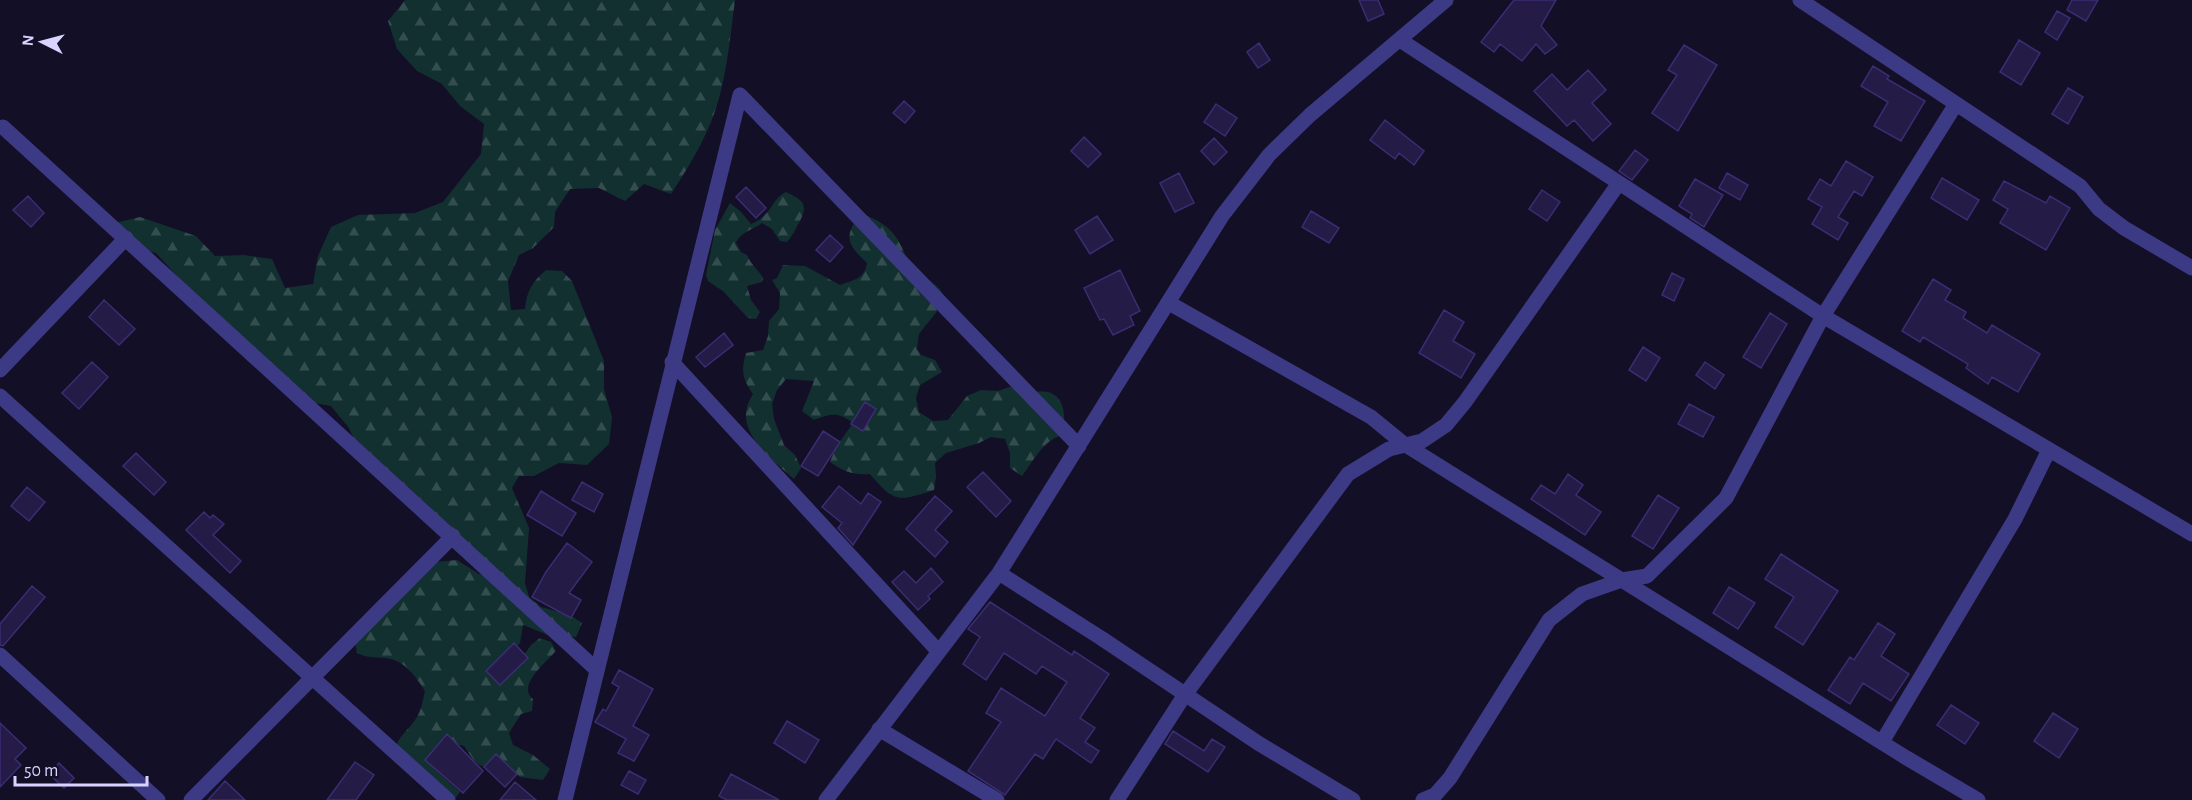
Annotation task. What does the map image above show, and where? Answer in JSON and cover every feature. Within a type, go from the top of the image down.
[{"type":"street","points":[[826,800],[999,573],[1222,216],[1269,155],[1310,115],[1446,0]]},
{"type":"street","points":[[1800,0],[2080,186],[2098,209],[2124,228],[2192,268]]},
{"type":"street","points":[[1400,40],[1823,316],[2192,534]]},
{"type":"street","points":[[565,800],[740,95],[1078,446]]},
{"type":"street","points":[[1423,800],[1435,795],[1450,778],[1549,620],[1582,594],[1622,580],[1647,576],[1726,498],[1823,316],[1956,104]]},
{"type":"street","points":[[3,127],[597,670]]},
{"type":"street","points":[[1118,800],[1184,696],[1348,474],[1389,449],[1422,441],[1446,425],[1465,402],[1619,183]]},
{"type":"street","points":[[0,370],[126,238]]},
{"type":"street","points":[[1169,303],[1371,417],[1404,444],[1978,800]]},
{"type":"street","points":[[672,362],[939,652]]},
{"type":"street","points":[[0,396],[448,800]]},
{"type":"street","points":[[1882,742],[2015,519],[2049,450]]},
{"type":"street","points":[[191,800],[453,536]]},
{"type":"street","points":[[999,573],[1101,638],[1184,696],[1353,800]]},
{"type":"street","points":[[0,655],[158,800]]},
{"type":"street","points":[[879,729],[997,800]]},
{"type":"green space","points":[[405,0],[735,0],[727,62],[716,108],[698,150],[671,194],[644,184],[625,201],[599,188],[570,189],[555,212],[554,227],[533,248],[519,255],[508,281],[511,310],[525,309],[531,287],[546,270],[562,271],[572,281],[604,361],[604,389],[612,417],[609,444],[587,465],[559,463],[534,476],[519,476],[512,488],[529,528],[525,583],[529,597],[541,607],[570,615],[582,623],[576,637],[548,635],[523,625],[520,643],[496,667],[518,663],[531,645],[540,638],[551,642],[556,651],[530,681],[528,687],[533,699],[532,711],[521,714],[509,733],[513,745],[533,755],[550,769],[543,780],[520,777],[506,764],[480,766],[464,746],[446,742],[432,759],[435,770],[460,792],[454,800],[396,746],[418,715],[425,691],[404,665],[392,659],[367,657],[357,653],[355,641],[435,562],[457,560],[490,578],[494,573],[409,488],[361,456],[349,428],[331,406],[303,401],[188,288],[156,253],[128,247],[111,224],[140,217],[196,236],[215,256],[244,255],[272,259],[285,288],[313,284],[318,256],[331,227],[358,215],[415,213],[443,202],[481,154],[484,124],[460,106],[442,84],[417,71],[397,49],[388,21]]},
{"type":"green space","points":[[786,192],[800,200],[804,206],[803,215],[787,242],[780,241],[772,229],[762,223],[744,234],[736,243],[763,278],[762,282],[747,286],[751,300],[760,312],[756,319],[748,318],[723,291],[708,281],[706,275],[715,230],[730,203],[751,224],[763,217],[777,199]]},
{"type":"green space","points":[[861,214],[887,227],[895,235],[911,266],[937,286],[944,295],[945,301],[919,334],[917,349],[921,355],[935,360],[942,372],[920,385],[916,398],[919,412],[933,421],[948,420],[967,396],[981,390],[998,391],[1012,386],[1026,391],[1051,393],[1060,401],[1064,412],[1064,425],[1060,436],[1043,447],[1022,476],[1010,468],[1010,453],[1005,439],[991,437],[946,453],[935,463],[934,490],[905,498],[892,495],[870,474],[849,472],[830,462],[836,447],[853,423],[835,415],[814,420],[802,411],[814,381],[786,379],[777,390],[772,404],[774,419],[784,445],[795,455],[801,468],[794,479],[769,457],[754,438],[748,428],[746,418],[747,405],[753,394],[745,379],[743,364],[746,353],[763,350],[768,336],[769,321],[779,309],[780,293],[772,280],[777,278],[783,265],[805,266],[840,285],[861,276],[867,263],[855,251],[850,235],[851,229]]},
{"type":"building","points":[[1359,0],[1378,0],[1384,14],[1368,21]]},
{"type":"building","points":[[1514,0],[1556,0],[1541,26],[1557,45],[1545,54],[1536,44],[1522,61],[1500,44],[1494,52],[1481,42]]},
{"type":"building","points":[[2072,0],[2098,0],[2086,21],[2067,10]]},
{"type":"building","points":[[2057,11],[2070,18],[2057,40],[2045,32]]},
{"type":"building","points":[[2019,40],[2040,53],[2021,85],[2000,72]]},
{"type":"building","points":[[1259,43],[1270,60],[1258,68],[1247,52]]},
{"type":"building","points":[[1684,45],[1717,65],[1678,131],[1652,113],[1677,75],[1668,70]]},
{"type":"building","points":[[1873,66],[1889,76],[1887,79],[1925,101],[1901,141],[1874,126],[1888,102],[1861,86]]},
{"type":"building","points":[[1588,70],[1606,90],[1592,103],[1611,124],[1593,141],[1574,120],[1567,126],[1534,91],[1552,74],[1567,90]]},
{"type":"building","points":[[2068,88],[2083,97],[2068,124],[2052,114]]},
{"type":"building","points":[[904,101],[915,111],[905,123],[893,113]]},
{"type":"building","points":[[1216,104],[1237,118],[1225,136],[1204,122]]},
{"type":"building","points":[[1385,120],[1424,151],[1414,165],[1399,153],[1395,159],[1370,140]]},
{"type":"building","points":[[1084,137],[1101,154],[1088,167],[1071,151]]},
{"type":"building","points":[[1214,138],[1227,152],[1214,165],[1201,151]]},
{"type":"building","points":[[1635,150],[1648,160],[1632,180],[1619,171]]},
{"type":"building","points":[[1846,161],[1873,177],[1862,196],[1854,191],[1838,217],[1848,223],[1838,240],[1812,224],[1822,207],[1808,199],[1820,179],[1831,186]]},
{"type":"building","points":[[1179,173],[1194,203],[1175,212],[1160,183]]},
{"type":"building","points":[[1727,173],[1748,185],[1740,200],[1719,188]]},
{"type":"building","points":[[1942,178],[1979,200],[1967,220],[1931,198]]},
{"type":"building","points":[[1695,179],[1723,195],[1704,227],[1690,218],[1692,214],[1679,206]]},
{"type":"building","points":[[2004,181],[2046,203],[2050,196],[2070,208],[2046,250],[2000,223],[2008,209],[1993,200]]},
{"type":"building","points":[[746,187],[766,208],[756,218],[736,197]]},
{"type":"building","points":[[1542,190],[1560,202],[1547,221],[1529,209]]},
{"type":"building","points":[[28,196],[44,213],[31,227],[13,210]]},
{"type":"building","points":[[1311,211],[1339,228],[1329,243],[1302,227]]},
{"type":"building","points":[[1097,216],[1113,240],[1090,254],[1075,230]]},
{"type":"building","points":[[830,235],[843,247],[830,262],[816,250]]},
{"type":"building","points":[[1120,270],[1140,311],[1130,316],[1134,325],[1113,335],[1104,319],[1100,320],[1084,288]]},
{"type":"building","points":[[1672,273],[1684,279],[1674,301],[1662,295]]},
{"type":"building","points":[[1933,279],[1951,290],[1945,300],[1966,312],[1963,318],[1987,333],[1992,325],[2040,354],[2018,392],[1992,377],[1988,384],[1966,368],[1968,364],[1923,337],[1920,342],[1902,331]]},
{"type":"building","points":[[104,300],[135,329],[119,345],[89,317]]},
{"type":"building","points":[[1444,310],[1464,322],[1453,341],[1475,354],[1461,378],[1419,353]]},
{"type":"building","points":[[1770,313],[1787,324],[1761,368],[1743,357]]},
{"type":"building","points":[[724,333],[733,345],[705,367],[696,357]]},
{"type":"building","points":[[1643,347],[1660,358],[1646,381],[1629,370]]},
{"type":"building","points":[[92,362],[108,377],[79,409],[62,393]]},
{"type":"building","points":[[1705,362],[1724,375],[1715,389],[1696,375]]},
{"type":"building","points":[[865,402],[876,409],[863,431],[851,424]]},
{"type":"building","points":[[1689,404],[1714,417],[1703,437],[1678,424]]},
{"type":"building","points":[[823,431],[840,442],[818,476],[801,466]]},
{"type":"building","points":[[136,453],[166,482],[154,495],[123,466]]},
{"type":"building","points":[[983,472],[1011,501],[996,517],[967,487]]},
{"type":"building","points":[[1568,474],[1583,485],[1576,495],[1601,512],[1585,535],[1531,499],[1541,485],[1555,494]]},
{"type":"building","points":[[582,482],[603,494],[594,512],[572,500]]},
{"type":"building","points":[[839,486],[861,504],[868,493],[881,502],[853,545],[838,528],[842,523],[822,507]]},
{"type":"building","points":[[27,487],[45,502],[29,521],[11,506]]},
{"type":"building","points":[[541,491],[576,513],[562,536],[527,515]]},
{"type":"building","points":[[1658,495],[1679,508],[1653,549],[1632,536]]},
{"type":"building","points":[[935,496],[952,511],[935,530],[948,542],[935,557],[906,529]]},
{"type":"building","points":[[204,512],[210,518],[213,515],[224,524],[213,535],[241,561],[230,573],[186,530]]},
{"type":"building","points":[[567,543],[592,562],[569,593],[581,600],[571,618],[532,597],[546,572]]},
{"type":"building","points":[[1781,554],[1838,591],[1803,645],[1775,627],[1794,597],[1765,579]]},
{"type":"building","points":[[931,568],[943,582],[928,596],[930,599],[918,610],[892,582],[904,571],[916,583]]},
{"type":"building","points":[[32,586],[45,597],[3,646],[0,645],[0,624]]},
{"type":"building","points":[[1729,587],[1755,603],[1738,629],[1713,613]]},
{"type":"building","points":[[990,602],[1072,655],[1074,651],[1109,674],[1080,718],[1095,728],[1085,742],[1099,751],[1091,763],[1056,739],[1043,759],[1035,754],[1005,795],[968,771],[1001,722],[986,713],[1001,688],[1045,716],[1067,682],[1042,666],[1036,674],[1004,653],[986,680],[963,664],[980,637],[968,629]]},
{"type":"building","points":[[1878,623],[1895,634],[1881,656],[1909,674],[1891,701],[1863,683],[1850,704],[1828,690],[1850,657],[1854,660]]},
{"type":"building","points":[[514,643],[528,658],[500,685],[486,671]]},
{"type":"building","points":[[619,670],[653,689],[633,726],[649,735],[634,761],[618,753],[626,739],[595,722],[603,709],[606,711],[619,687],[612,683]]},
{"type":"building","points":[[1951,705],[1979,723],[1965,744],[1937,725]]},
{"type":"building","points":[[2053,713],[2078,729],[2059,758],[2034,741]]},
{"type":"building","points":[[787,721],[819,740],[805,763],[774,743]]},
{"type":"building","points":[[0,723],[26,748],[15,759],[21,765],[0,787]]},
{"type":"building","points":[[1173,731],[1204,751],[1212,739],[1225,747],[1208,772],[1165,744]]},
{"type":"building","points":[[447,734],[483,771],[463,793],[425,760]]},
{"type":"building","points":[[496,754],[517,774],[505,787],[484,767]]},
{"type":"building","points":[[355,762],[374,775],[356,800],[327,800]]},
{"type":"building","points":[[59,763],[74,778],[64,788],[49,774]]},
{"type":"building","points":[[629,771],[646,780],[638,794],[621,785]]},
{"type":"building","points":[[731,774],[779,800],[727,800],[719,796]]},
{"type":"building","points":[[225,781],[245,800],[208,800]]},
{"type":"building","points":[[515,782],[536,800],[500,800]]}]
